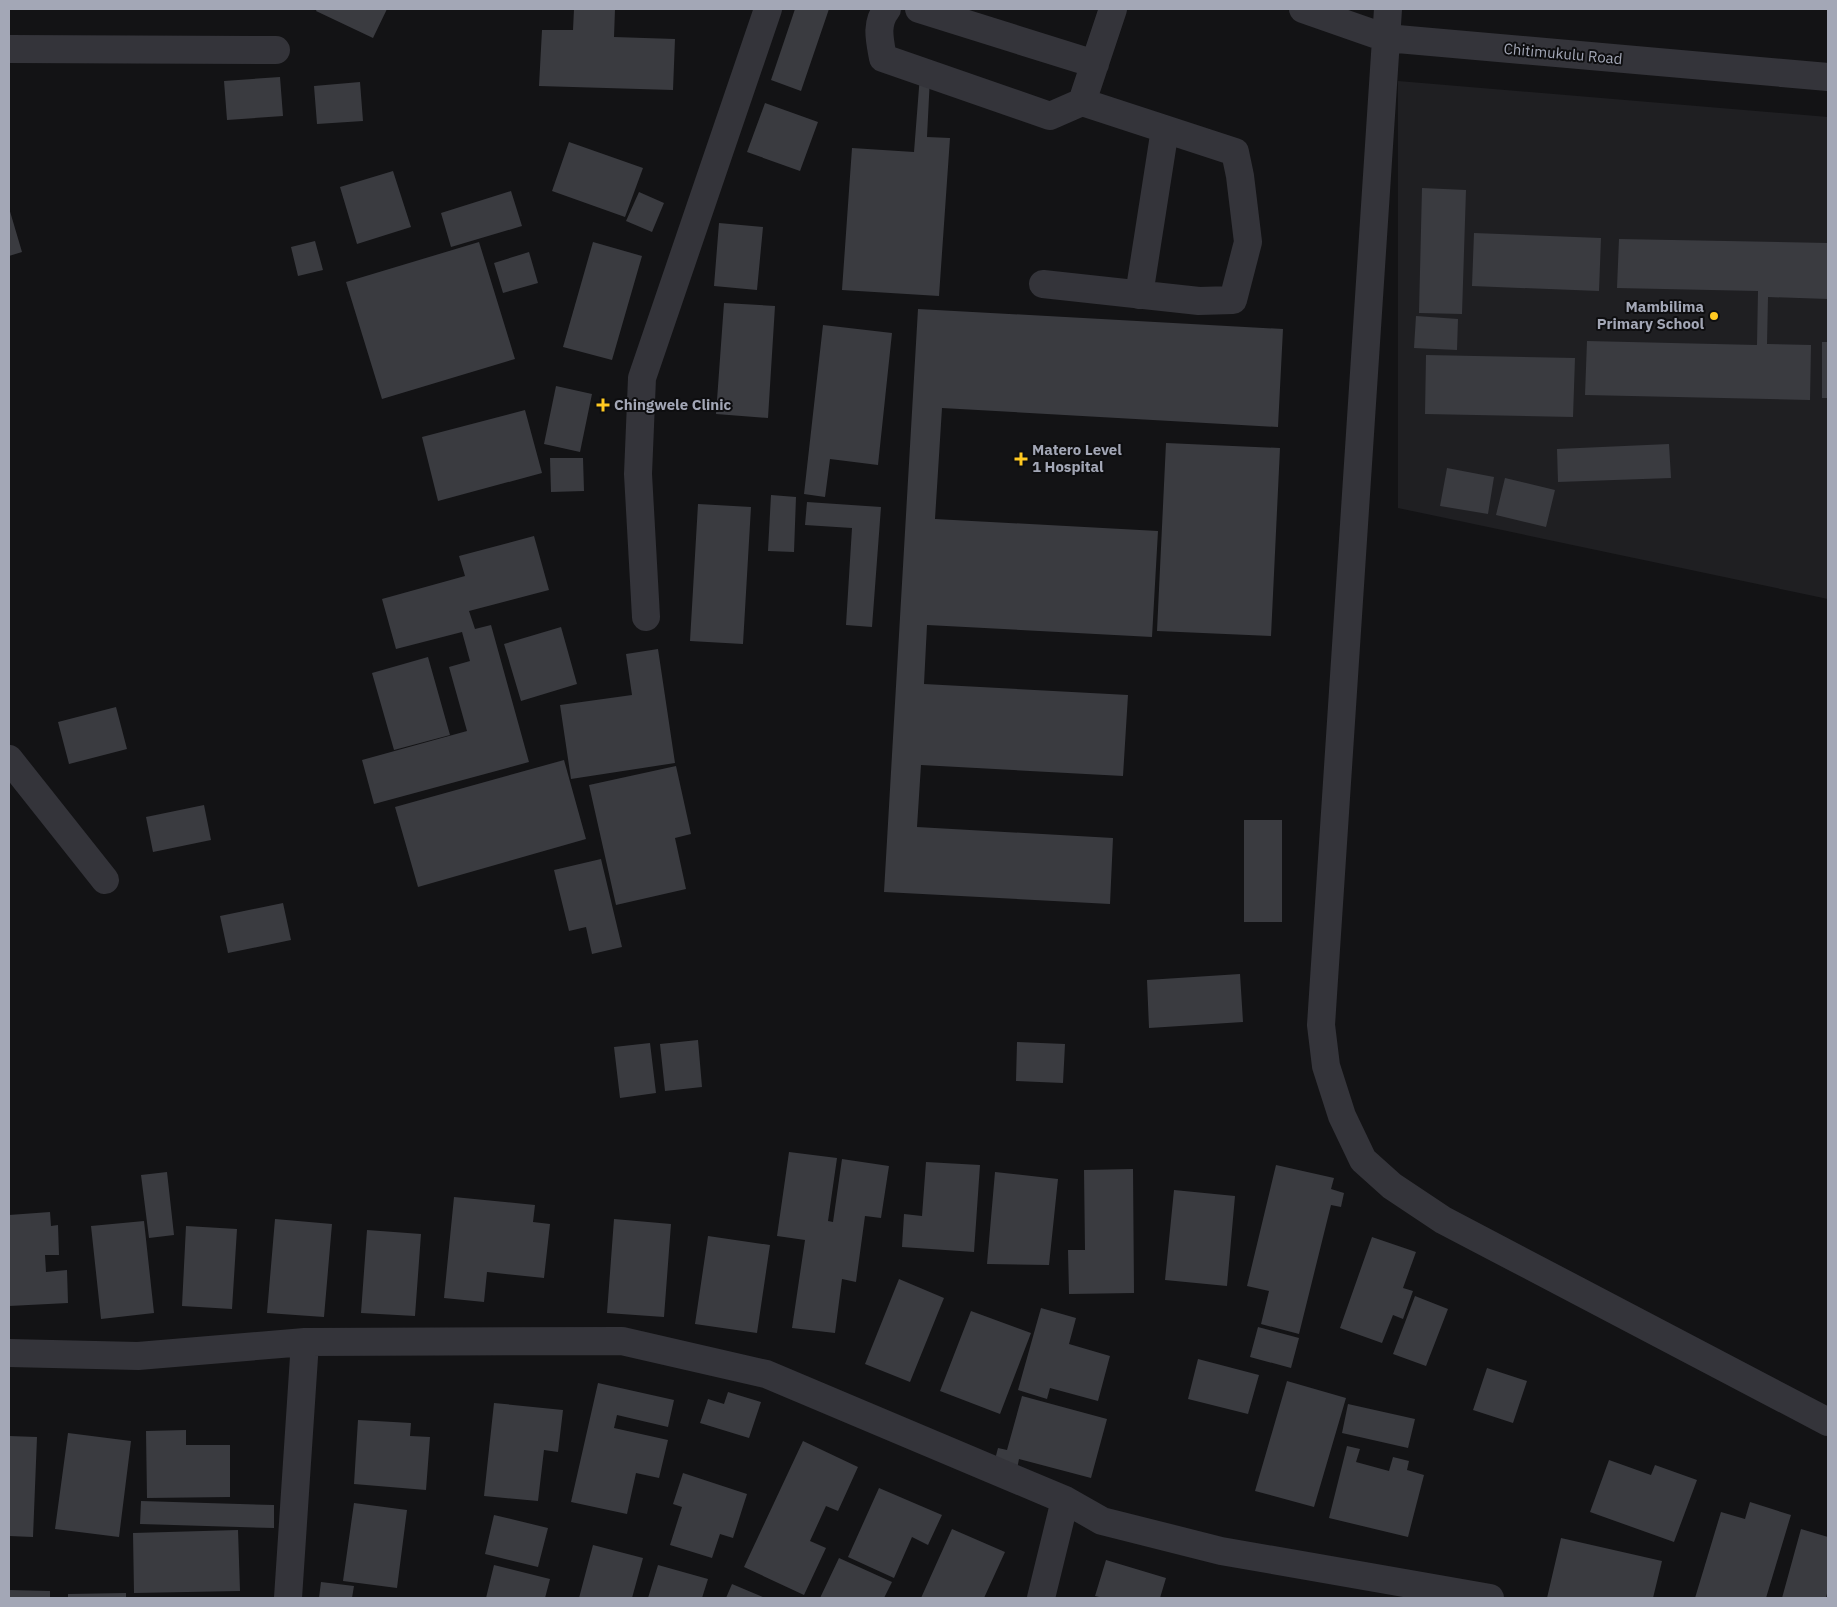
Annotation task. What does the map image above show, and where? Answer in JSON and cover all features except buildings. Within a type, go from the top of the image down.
[{"type":"street","points":[[646,617],[638,474],[642,378],[768,9]]},
{"type":"street","points":[[887,9],[883,14],[878,33],[883,58],[1050,116],[1082,102],[1235,152],[1240,176],[1248,242],[1233,300],[1199,301],[1043,284]]},
{"type":"street","points":[[919,9],[1094,64]]},
{"type":"street","points":[[1082,102],[1113,9]]},
{"type":"street","name":"Chitimukulu Road","points":[[1303,9],[1386,38],[1828,77]]},
{"type":"street","points":[[1388,9],[1321,1025],[1326,1066],[1342,1116],[1362,1160],[1392,1186],[1443,1220],[1828,1422]]},
{"type":"street","points":[[9,49],[276,50]]},
{"type":"street","points":[[1139,295],[1164,129]]},
{"type":"street","points":[[9,759],[105,880]]},
{"type":"street","points":[[9,1353],[138,1356],[305,1342],[622,1341],[766,1374],[1066,1500],[1102,1521],[1221,1551],[1490,1598]]},
{"type":"street","points":[[288,1598],[305,1342]]},
{"type":"street","points":[[1041,1598],[1066,1500]]},
{"type":"shaded area","points":[[1398,81],[1828,117],[1828,599],[1398,508]]},
{"type":"place","name":"Mambilima Primary School","points":[[1714,316]]},
{"type":"place","name":"Chingwele Clinic","points":[[603,405]]},
{"type":"place","name":"Matero Level 1 Hospital","points":[[1021,459]]}]
